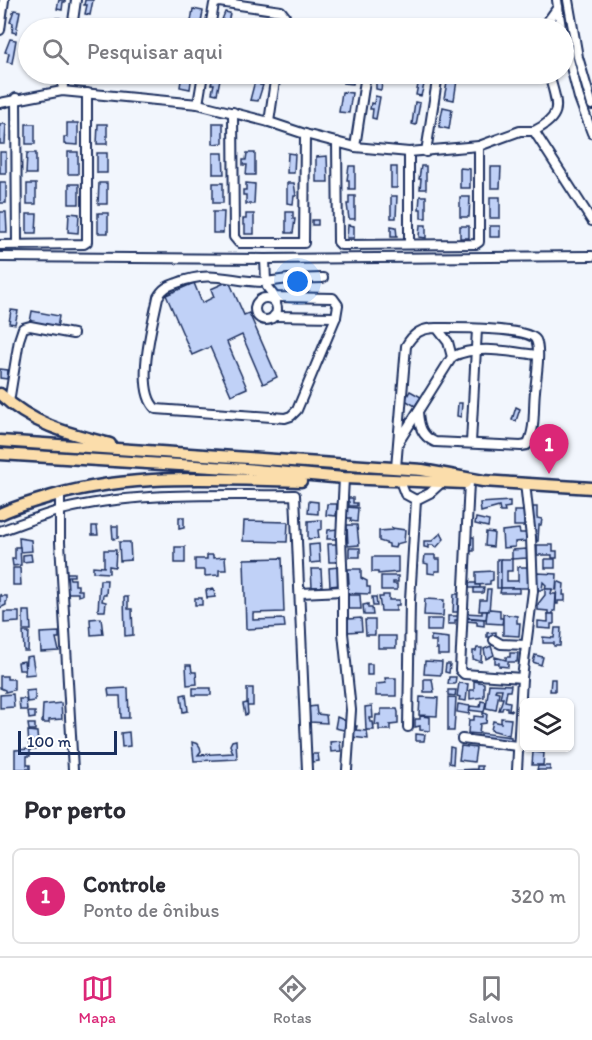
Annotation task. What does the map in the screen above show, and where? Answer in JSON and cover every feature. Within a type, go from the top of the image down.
[{"type":"highway","points":[[0,394],[30,417],[51,427],[131,450]]},
{"type":"highway","points":[[0,441],[422,470],[483,481],[592,488]]},
{"type":"highway","points":[[0,454],[342,478],[441,483],[483,481]]},
{"type":"highway","points":[[0,514],[60,493],[99,485],[155,479],[323,482],[342,478]]},
{"type":"street","points":[[0,30],[4,0]]},
{"type":"street","points":[[73,18],[76,0]]},
{"type":"street","points":[[568,0],[571,18]]},
{"type":"street","points":[[212,18],[214,4],[219,2],[281,11],[285,18]]},
{"type":"street","points":[[550,18],[558,3]]},
{"type":"street","points":[[558,3],[560,18]]},
{"type":"street","points":[[574,34],[592,105]]},
{"type":"street","points":[[574,77],[592,133]]},
{"type":"street","points":[[62,91],[63,84]]},
{"type":"street","points":[[198,104],[201,84]]},
{"type":"street","points":[[269,122],[275,84]]},
{"type":"street","points":[[355,147],[364,84]]},
{"type":"street","points":[[426,152],[436,84]]},
{"type":"street","points":[[0,103],[16,98],[62,91],[198,104],[355,147],[426,152],[479,146],[513,133],[534,131],[550,121],[556,112],[551,84]]},
{"type":"street","points":[[0,244],[84,244],[87,242],[87,93]]},
{"type":"street","points":[[16,98],[17,244]]},
{"type":"street","points":[[233,112],[234,237],[239,243],[304,243],[305,134]]},
{"type":"street","points":[[534,131],[592,222]]},
{"type":"street","points":[[337,142],[339,244],[476,244],[479,242],[479,146]]},
{"type":"street","points":[[409,152],[409,243]]},
{"type":"street","points":[[0,257],[265,259],[592,256]]},
{"type":"street","points":[[265,259],[267,287],[277,308],[274,316]]},
{"type":"street","points":[[323,278],[250,282],[213,275],[191,277],[162,291],[158,297],[145,359],[150,404],[156,409],[166,410],[285,418],[291,416],[297,410],[336,317],[338,305],[333,298],[266,298],[260,300],[255,309],[257,315],[268,320],[274,316],[336,317]]},
{"type":"street","points":[[9,402],[23,328],[30,326],[73,334]]},
{"type":"street","points":[[437,328],[448,342],[452,357]]},
{"type":"street","points":[[396,468],[406,346],[411,337],[419,331],[437,328],[477,329],[531,334],[537,342],[532,432],[527,445],[435,442],[428,439],[420,427],[417,412]]},
{"type":"street","points":[[471,443],[477,329]]},
{"type":"street","points":[[398,442],[452,357],[461,352],[475,350],[537,355]]},
{"type":"street","points":[[342,478],[343,633],[351,710],[347,770]]},
{"type":"street","points":[[295,481],[307,770]]},
{"type":"street","points":[[400,481],[405,494],[416,500]]},
{"type":"street","points":[[416,500],[430,493],[441,483]]},
{"type":"street","points":[[469,483],[460,670],[464,674],[522,678]]},
{"type":"street","points":[[517,770],[522,678],[533,591],[531,537],[525,483]]},
{"type":"street","points":[[60,493],[62,586],[74,770]]},
{"type":"street","points":[[0,531],[60,510],[119,500],[174,496],[295,495]]},
{"type":"street","points":[[408,727],[410,600],[416,500]]},
{"type":"street","points":[[300,593],[343,591]]},
{"type":"street","points":[[494,640],[501,644],[526,645]]},
{"type":"street","points":[[462,740],[518,746]]},
{"type":"building","points":[[59,0],[65,0],[62,10],[57,9]]},
{"type":"building","points":[[85,0],[93,0],[90,15],[85,14],[87,5],[84,5]]},
{"type":"building","points":[[193,9],[203,11],[202,18],[192,18]]},
{"type":"building","points":[[14,10],[20,11],[16,33],[12,32],[13,23],[10,22]]},
{"type":"building","points":[[225,12],[230,13],[229,18],[223,18]]},
{"type":"building","points":[[10,39],[16,40],[12,63],[7,62],[9,53],[5,52]]},
{"type":"building","points":[[180,84],[191,84],[190,89],[180,87]]},
{"type":"building","points":[[214,84],[219,84],[217,94],[212,93]]},
{"type":"building","points":[[254,84],[263,85],[258,101],[250,100]]},
{"type":"building","points":[[376,84],[382,84],[381,90],[376,89]]},
{"type":"building","points":[[418,84],[424,84],[421,96],[416,95]]},
{"type":"building","points":[[447,84],[456,84],[454,100],[444,98]]},
{"type":"building","points":[[342,92],[352,93],[349,113],[339,112]]},
{"type":"building","points":[[375,96],[380,97],[376,119],[372,118],[373,109],[370,109],[371,103],[374,104]]},
{"type":"building","points":[[415,102],[420,103],[416,125],[412,124]]},
{"type":"building","points":[[443,107],[452,109],[449,129],[439,127]]},
{"type":"building","points":[[67,123],[78,123],[78,145],[64,144],[64,137],[67,137]]},
{"type":"building","points":[[213,123],[223,123],[223,143],[213,144]]},
{"type":"building","points":[[0,124],[6,124],[5,144],[0,144]]},
{"type":"building","points":[[26,124],[35,124],[35,144],[26,144]]},
{"type":"building","points":[[98,124],[107,124],[107,144],[97,144]]},
{"type":"building","points":[[0,152],[6,152],[6,173],[0,173]]},
{"type":"building","points":[[68,152],[78,152],[78,174],[68,174]]},
{"type":"building","points":[[27,153],[36,153],[36,174],[26,174]]},
{"type":"building","points":[[97,153],[107,153],[107,173],[97,173]]},
{"type":"building","points":[[213,153],[223,153],[224,174],[213,174]]},
{"type":"building","points":[[247,153],[255,153],[255,175],[246,175],[247,165],[243,165],[243,160],[246,160]]},
{"type":"building","points":[[288,153],[295,154],[294,173],[287,173]]},
{"type":"building","points":[[327,156],[328,182],[316,182],[316,157]]},
{"type":"building","points":[[349,166],[355,166],[355,189],[349,189],[349,180],[347,180]]},
{"type":"building","points":[[421,166],[426,166],[426,189],[420,189]]},
{"type":"building","points":[[391,167],[397,167],[397,188],[391,188]]},
{"type":"building","points":[[491,167],[501,167],[500,188],[491,188]]},
{"type":"building","points":[[460,168],[470,169],[470,188],[460,188]]},
{"type":"building","points":[[0,182],[6,182],[6,203],[0,203]]},
{"type":"building","points":[[99,183],[107,183],[107,204],[98,204]]},
{"type":"building","points":[[213,183],[223,183],[223,203],[213,203]]},
{"type":"building","points":[[246,183],[255,184],[254,204],[246,204],[246,195],[243,195],[243,190],[246,190]]},
{"type":"building","points":[[287,183],[294,183],[296,196],[294,196],[293,204],[287,203]]},
{"type":"building","points":[[27,184],[36,184],[36,204],[27,204]]},
{"type":"building","points":[[69,184],[79,184],[79,204],[69,204]]},
{"type":"building","points":[[349,196],[355,196],[355,219],[349,219],[347,204],[349,204]]},
{"type":"building","points":[[391,196],[397,196],[396,218],[391,218]]},
{"type":"building","points":[[420,196],[426,196],[426,218],[421,218]]},
{"type":"building","points":[[460,197],[470,197],[469,217],[460,217]]},
{"type":"building","points":[[490,197],[500,197],[500,218],[490,218]]},
{"type":"building","points":[[0,212],[6,212],[7,232],[0,232]]},
{"type":"building","points":[[213,212],[224,212],[223,233],[213,233]]},
{"type":"building","points":[[286,212],[293,212],[293,219],[295,219],[293,233],[286,233]]},
{"type":"building","points":[[69,213],[79,214],[78,233],[68,232]]},
{"type":"building","points":[[98,213],[108,213],[108,233],[98,233]]},
{"type":"building","points":[[27,214],[37,214],[36,233],[27,233]]},
{"type":"building","points":[[246,214],[254,214],[254,234],[245,234],[243,219],[246,219]]},
{"type":"building","points":[[312,220],[318,220],[318,225],[312,225]]},
{"type":"building","points":[[348,225],[354,226],[354,238],[347,238]]},
{"type":"building","points":[[420,225],[426,225],[426,238],[419,237]]},
{"type":"building","points":[[391,226],[396,227],[397,237],[391,237]]},
{"type":"building","points":[[460,226],[469,226],[469,238],[460,238]]},
{"type":"building","points":[[490,226],[500,226],[500,237],[490,237]]},
{"type":"building","points":[[229,281],[244,315],[249,313],[277,377],[263,384],[242,335],[227,342],[247,388],[231,395],[210,347],[192,355],[166,295],[194,283],[202,303],[214,297],[211,289]]},
{"type":"building","points":[[11,310],[18,311],[15,324],[9,323]]},
{"type":"building","points":[[32,311],[59,316],[57,328],[30,322]]},
{"type":"building","points":[[0,369],[8,370],[7,379],[0,378]]},
{"type":"building","points":[[410,391],[421,397],[415,406],[405,400]]},
{"type":"building","points":[[458,403],[462,403],[461,417],[457,416]]},
{"type":"building","points":[[516,407],[520,409],[516,421],[512,420]]},
{"type":"building","points":[[346,498],[353,498],[353,503],[357,503],[357,506],[349,506]]},
{"type":"building","points":[[309,501],[318,502],[318,514],[308,513]]},
{"type":"building","points":[[510,501],[510,507],[504,508],[505,512],[500,512],[499,507],[481,512],[480,503]]},
{"type":"building","points":[[327,504],[337,504],[336,516],[326,515]]},
{"type":"building","points":[[347,507],[358,508],[357,522],[346,518]]},
{"type":"building","points":[[530,507],[537,507],[537,518],[542,519],[539,525],[538,541],[532,541]]},
{"type":"building","points":[[514,511],[524,511],[524,526],[514,526]]},
{"type":"building","points":[[179,517],[184,517],[184,528],[179,529]]},
{"type":"building","points":[[476,518],[489,521],[488,527],[475,524]]},
{"type":"building","points":[[322,520],[322,529],[318,530],[319,538],[308,539],[308,521]]},
{"type":"building","points":[[244,521],[288,522],[287,542],[243,541]]},
{"type":"building","points":[[347,525],[357,525],[359,545],[348,546]]},
{"type":"building","points":[[92,526],[97,526],[98,535],[92,535]]},
{"type":"building","points":[[112,526],[118,526],[118,538],[113,539]]},
{"type":"building","points":[[392,528],[405,530],[404,542],[396,544],[395,548],[379,541],[379,531],[392,530]]},
{"type":"building","points":[[338,529],[337,539],[327,539],[328,530]]},
{"type":"building","points":[[519,529],[520,533],[526,533],[527,541],[515,542],[515,547],[503,548],[502,531]]},
{"type":"building","points":[[486,532],[494,533],[493,547],[485,546]]},
{"type":"building","points":[[441,533],[444,539],[436,548],[433,545],[429,545],[429,548],[424,547],[424,541],[432,541]]},
{"type":"building","points":[[470,537],[474,537],[474,551],[470,551]]},
{"type":"building","points":[[19,538],[31,540],[32,551],[20,552]]},
{"type":"building","points":[[119,542],[130,542],[131,560],[120,561]]},
{"type":"building","points":[[319,544],[320,562],[310,563],[309,545]]},
{"type":"building","points":[[328,544],[338,544],[339,562],[329,562]]},
{"type":"building","points":[[537,545],[553,545],[553,551],[557,551],[557,558],[552,558],[552,555],[537,555]]},
{"type":"building","points":[[15,547],[20,547],[21,565],[13,566],[12,559],[15,559]]},
{"type":"building","points":[[175,547],[185,547],[185,563],[175,563]]},
{"type":"building","points":[[349,548],[360,548],[360,557],[349,557]]},
{"type":"building","points":[[527,549],[527,558],[512,559],[512,550]]},
{"type":"building","points":[[104,550],[116,550],[115,567],[109,566],[109,573],[93,572],[93,566],[104,567]]},
{"type":"building","points":[[31,554],[32,561],[23,562],[23,555]]},
{"type":"building","points":[[207,555],[213,555],[213,558],[225,557],[226,570],[219,570],[219,575],[205,576],[205,570],[195,570],[195,559],[207,559]]},
{"type":"building","points":[[425,555],[435,555],[435,559],[440,559],[440,571],[435,571],[435,574],[428,573],[428,564],[424,563]]},
{"type":"building","points":[[372,557],[398,557],[398,572],[378,574],[378,572],[372,572]]},
{"type":"building","points":[[282,558],[284,612],[253,613],[253,620],[284,619],[285,627],[246,629],[244,559]]},
{"type":"building","points":[[497,559],[501,559],[501,588],[497,588]]},
{"type":"building","points":[[501,559],[512,559],[512,571],[507,571],[507,581],[518,581],[518,567],[529,567],[528,588],[501,588]]},
{"type":"building","points":[[545,559],[555,559],[555,568],[545,568]]},
{"type":"building","points":[[339,567],[340,585],[330,586],[329,568]]},
{"type":"building","points":[[13,568],[20,568],[21,585],[13,585]]},
{"type":"building","points":[[311,569],[321,569],[322,587],[312,587]]},
{"type":"building","points":[[348,569],[361,569],[361,578],[367,581],[370,594],[346,593],[346,583],[349,583]]},
{"type":"building","points":[[493,571],[493,580],[490,584],[476,585],[476,572]]},
{"type":"building","points":[[66,573],[74,573],[74,576],[69,576],[70,579],[75,579],[75,585],[78,585],[78,590],[82,590],[82,595],[67,593]]},
{"type":"building","points":[[537,573],[557,574],[556,590],[545,589],[546,585],[543,582],[542,590],[536,590]]},
{"type":"building","points":[[381,576],[398,576],[398,582],[393,582],[397,584],[397,590],[381,590]]},
{"type":"building","points":[[100,580],[107,580],[106,595],[103,595],[102,601],[106,602],[105,611],[98,611]]},
{"type":"building","points":[[557,581],[564,584],[565,601],[558,601],[556,604]]},
{"type":"building","points":[[466,583],[476,583],[480,585],[480,588],[466,588]]},
{"type":"building","points":[[474,588],[484,588],[483,593],[474,593]]},
{"type":"building","points":[[501,588],[519,588],[519,593],[500,593]]},
{"type":"building","points":[[214,589],[215,597],[207,598],[206,590]]},
{"type":"building","points":[[487,589],[491,589],[489,611],[479,611],[480,600],[486,600]]},
{"type":"building","points":[[545,589],[552,589],[551,594],[556,594],[553,614],[538,610],[538,604],[545,595]]},
{"type":"building","points":[[0,594],[7,596],[7,601],[6,605],[0,608]]},
{"type":"building","points":[[454,594],[460,594],[459,612],[453,612]]},
{"type":"building","points":[[347,595],[360,595],[361,609],[348,609]]},
{"type":"building","points":[[389,595],[389,600],[399,600],[396,611],[381,611],[379,597]]},
{"type":"building","points":[[124,597],[128,597],[128,609],[132,609],[133,635],[125,636]]},
{"type":"building","points":[[372,597],[376,597],[377,606],[373,606]]},
{"type":"building","points":[[195,598],[202,598],[202,605],[195,605]]},
{"type":"building","points":[[425,599],[444,600],[443,616],[424,615]]},
{"type":"building","points":[[368,604],[368,608],[372,608],[373,615],[364,615],[363,605]]},
{"type":"building","points":[[500,610],[500,618],[503,618],[502,624],[486,623],[487,611]]},
{"type":"building","points":[[23,611],[30,611],[31,630],[23,630]]},
{"type":"building","points":[[482,611],[487,611],[486,619],[464,617],[465,613],[482,614]]},
{"type":"building","points":[[4,612],[19,612],[19,622],[4,623]]},
{"type":"building","points":[[503,614],[517,616],[517,623],[520,623],[519,636],[503,635]]},
{"type":"building","points":[[548,614],[554,614],[554,624],[551,624],[551,629],[538,628],[538,621],[548,622]]},
{"type":"building","points":[[448,616],[459,616],[459,620],[455,620],[455,624],[448,624]]},
{"type":"building","points":[[101,618],[103,634],[91,635],[90,619]]},
{"type":"building","points":[[361,618],[362,631],[348,632],[348,619]]},
{"type":"building","points":[[466,618],[484,619],[484,626],[477,625],[477,622],[466,621]]},
{"type":"building","points":[[427,619],[443,619],[442,631],[427,631]]},
{"type":"building","points":[[365,620],[375,620],[375,635],[366,635]]},
{"type":"building","points":[[555,628],[561,628],[560,646],[554,646],[554,643],[543,643],[543,637],[554,638]]},
{"type":"building","points":[[23,632],[29,632],[28,651],[24,651]]},
{"type":"building","points":[[59,632],[59,638],[56,638],[59,651],[41,652],[40,633]]},
{"type":"building","points":[[496,632],[496,637],[487,637],[487,633]]},
{"type":"building","points":[[378,636],[396,636],[396,648],[378,648]]},
{"type":"building","points":[[431,636],[449,638],[449,655],[438,655],[436,641],[431,641]]},
{"type":"building","points":[[491,646],[494,655],[486,659],[484,649]]},
{"type":"building","points":[[482,648],[481,662],[473,659],[473,651]]},
{"type":"building","points":[[510,653],[518,653],[517,662],[508,662],[508,667],[495,663],[495,657],[506,660],[506,657],[510,657]]},
{"type":"building","points":[[535,655],[543,657],[541,665],[533,662]]},
{"type":"building","points":[[32,656],[35,674],[25,675],[26,657]]},
{"type":"building","points":[[24,661],[25,670],[19,670],[18,662]]},
{"type":"building","points":[[425,661],[442,662],[441,675],[424,674]]},
{"type":"building","points":[[367,664],[372,664],[372,675],[367,675]]},
{"type":"building","points":[[446,664],[450,664],[449,673],[445,672]]},
{"type":"building","points":[[186,665],[191,665],[192,672],[196,672],[197,684],[187,685]]},
{"type":"building","points":[[0,676],[14,679],[14,690],[5,692],[0,688]]},
{"type":"building","points":[[449,677],[456,677],[455,684],[448,684]]},
{"type":"building","points":[[385,678],[396,678],[396,696],[376,696],[376,684],[386,683]]},
{"type":"building","points":[[424,679],[432,679],[434,692],[424,692]]},
{"type":"building","points":[[551,679],[555,679],[555,691],[550,691]]},
{"type":"building","points":[[474,681],[484,683],[484,697],[470,699],[470,690],[474,690]]},
{"type":"building","points":[[459,683],[468,684],[466,701],[459,700],[460,697],[457,696]]},
{"type":"building","points":[[489,684],[511,685],[505,701],[510,702],[509,709],[513,711],[507,710],[507,707],[499,710],[503,698],[500,698],[502,689],[495,691],[499,692],[496,710],[486,708]]},
{"type":"building","points":[[128,688],[129,718],[121,718],[120,696],[109,696],[108,689]]},
{"type":"building","points":[[193,688],[211,688],[211,695],[193,695]]},
{"type":"building","points":[[247,688],[253,688],[253,706],[247,706]]},
{"type":"building","points":[[35,690],[35,701],[27,702],[26,691]]},
{"type":"building","points":[[448,690],[456,690],[455,696],[448,695]]},
{"type":"building","points":[[13,694],[14,707],[0,708],[0,695]]},
{"type":"building","points":[[186,694],[188,711],[183,712],[181,695]]},
{"type":"building","points":[[420,697],[438,698],[437,716],[419,715]]},
{"type":"building","points":[[448,697],[456,698],[454,731],[448,731]]},
{"type":"building","points":[[19,699],[26,699],[27,710],[20,710]]},
{"type":"building","points":[[481,701],[486,702],[484,712],[469,710],[470,706],[480,707]]},
{"type":"building","points":[[61,703],[62,719],[42,723],[43,705]]},
{"type":"building","points":[[247,703],[248,714],[245,715],[243,704]]},
{"type":"building","points":[[458,704],[470,706],[469,714],[457,712]]},
{"type":"building","points":[[316,706],[317,714],[326,715],[327,723],[310,722],[309,707]]},
{"type":"building","points":[[372,706],[373,718],[369,718],[370,722],[373,722],[374,730],[366,730],[365,707]]},
{"type":"building","points":[[381,709],[397,709],[398,724],[390,725],[390,730],[379,730],[379,725],[375,725],[376,715],[381,715]]},
{"type":"building","points":[[28,712],[35,712],[35,718],[29,719]]},
{"type":"building","points":[[483,713],[487,714],[486,723],[480,724],[479,734],[468,733],[469,720],[474,720],[474,716],[483,717]]},
{"type":"building","points":[[420,716],[430,717],[430,731],[420,730],[420,726],[415,727],[415,719],[420,719]]},
{"type":"building","points":[[337,717],[346,721],[344,730],[335,728]]},
{"type":"building","points":[[501,718],[511,719],[509,735],[491,730],[493,721],[501,723]]},
{"type":"building","points":[[28,724],[35,724],[35,730],[29,730]]},
{"type":"building","points":[[353,726],[357,726],[356,730],[367,731],[368,739],[352,737]]},
{"type":"building","points":[[28,731],[37,732],[38,746],[36,749],[29,749]]},
{"type":"building","points":[[129,732],[130,746],[122,747],[121,733]]},
{"type":"building","points":[[481,733],[511,737],[511,742],[481,738]]},
{"type":"building","points":[[416,734],[425,735],[424,741],[416,741]]},
{"type":"building","points":[[236,740],[237,759],[194,761],[192,742],[200,747],[201,751],[198,755],[233,753],[230,745]]},
{"type":"building","points":[[340,741],[341,751],[331,752],[330,742]]},
{"type":"building","points":[[461,746],[476,748],[474,762],[459,760]]},
{"type":"building","points":[[450,747],[454,748],[453,764],[449,763]]},
{"type":"building","points":[[30,749],[27,765],[30,765],[30,769],[15,769],[15,750]]},
{"type":"building","points":[[533,752],[544,753],[543,765],[532,765]]},
{"type":"building","points":[[312,754],[318,754],[319,761],[312,762]]},
{"type":"building","points":[[477,766],[482,766],[482,770],[455,770],[477,769]]},
{"type":"building","points":[[538,766],[550,766],[550,770],[537,770]]},
{"type":"place","name":"Controle","points":[[549,474]]}]
